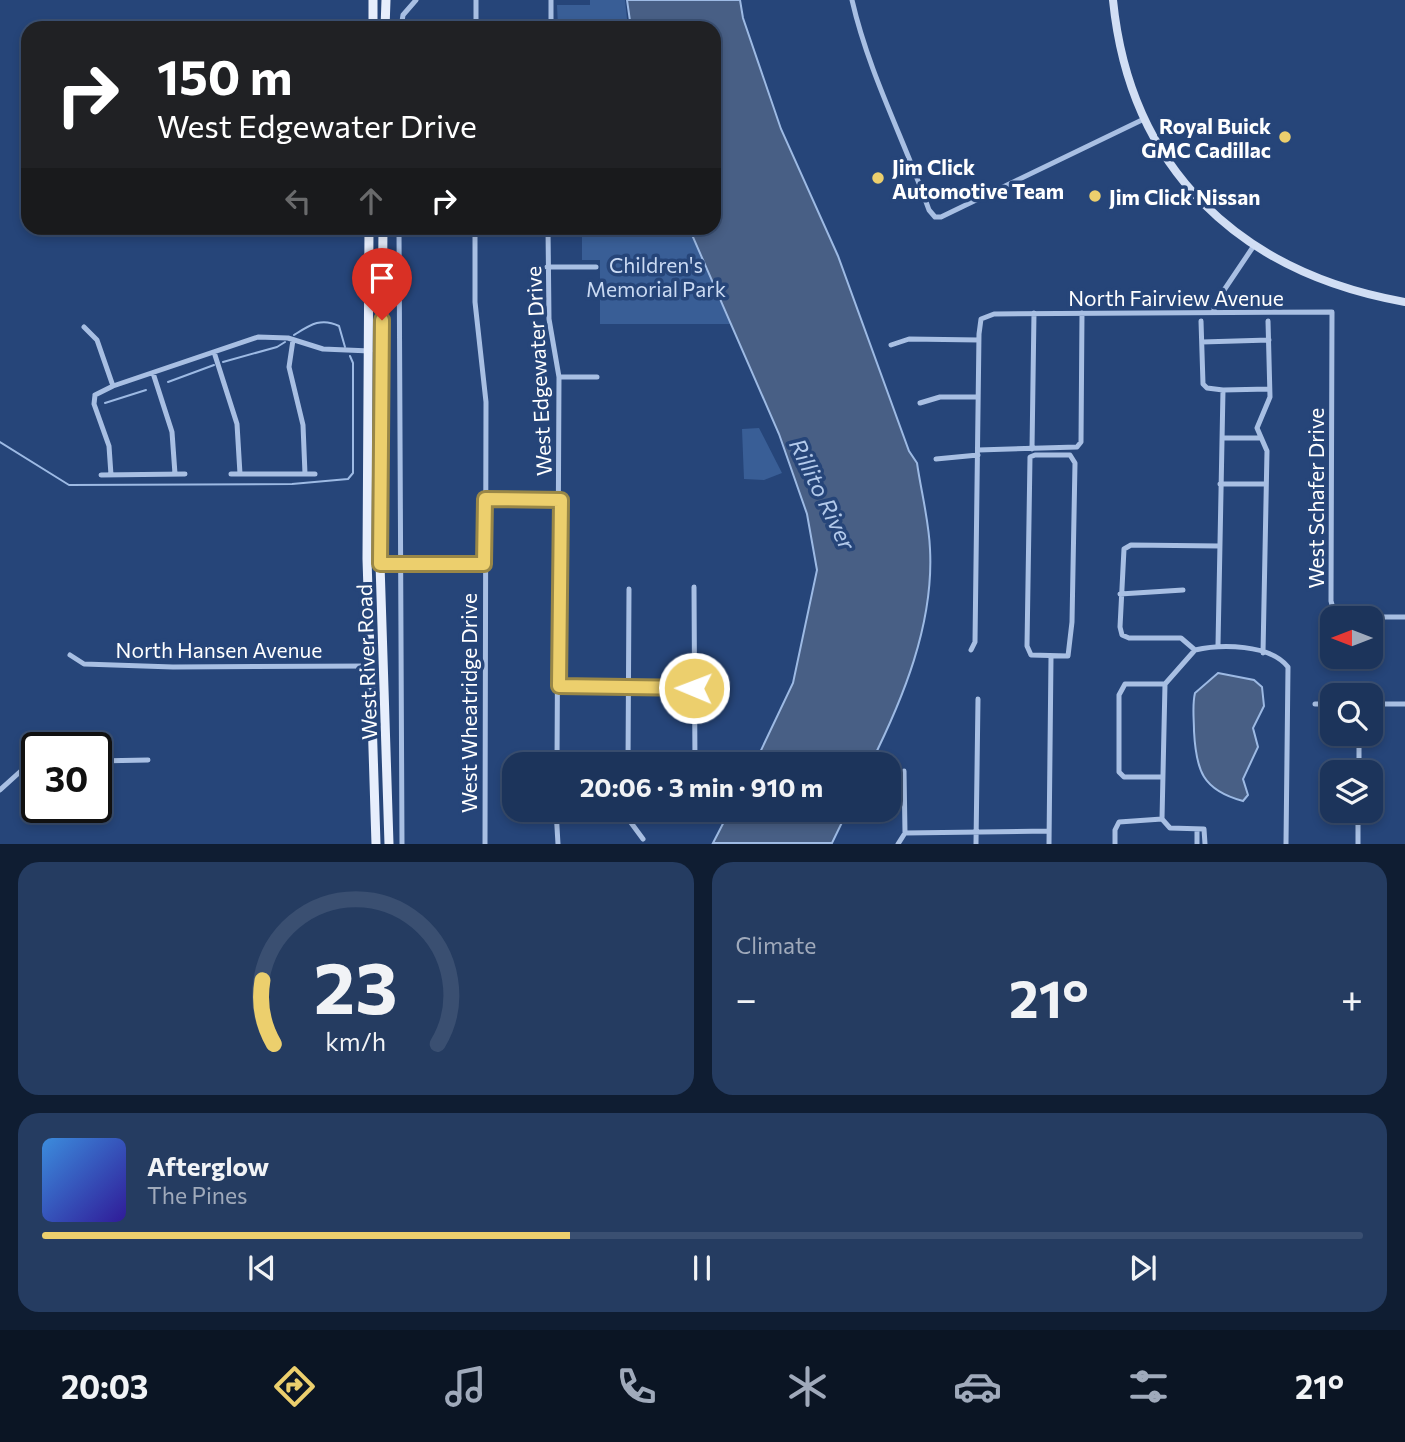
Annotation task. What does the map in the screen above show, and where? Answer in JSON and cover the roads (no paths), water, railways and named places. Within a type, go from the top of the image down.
[{"type":"main road","points":[[373,0],[373,21]]},
{"type":"main road","points":[[385,21],[386,0]]},
{"type":"main road","name":"West River Road","points":[[369,235],[368,564],[376,844]]},
{"type":"main road","name":"West River Road","points":[[383,235],[380,564],[389,844]]},
{"type":"street","points":[[402,21],[403,15],[416,0]]},
{"type":"street","points":[[476,0],[476,21]]},
{"type":"street","points":[[551,0],[551,21]]},
{"type":"street","points":[[852,0],[860,35],[883,101],[929,210],[935,217],[941,217],[1143,119]]},
{"type":"street","points":[[1113,0],[1124,61],[1143,119],[1164,155],[1191,191],[1253,247],[1327,283],[1361,295],[1405,302]]},
{"type":"street","points":[[399,235],[402,844]]},
{"type":"street","name":"West Wheatridge Drive","points":[[475,235],[475,302],[486,402],[485,844]]},
{"type":"street","name":"West Edgewater Drive","points":[[548,235],[549,319],[559,377],[561,500],[557,752]]},
{"type":"street","points":[[1214,312],[1214,305],[1253,247]]},
{"type":"street","points":[[547,267],[596,267]]},
{"type":"street","name":"North Fairview Avenue","points":[[979,340],[984,316],[1020,313],[1332,312]]},
{"type":"street","name":"West Schafer Drive","points":[[1332,312],[1332,606]]},
{"type":"street","points":[[1032,449],[1034,313]]},
{"type":"street","points":[[936,459],[978,453],[1077,447],[1081,443],[1082,313]]},
{"type":"street","points":[[1201,321],[1203,384],[1207,388],[1269,389]]},
{"type":"street","points":[[1263,653],[1264,484],[1267,451],[1257,422],[1269,402],[1268,321]]},
{"type":"street","points":[[84,327],[97,340],[113,386]]},
{"type":"street","points":[[111,475],[109,446],[92,394],[258,337],[293,340],[323,349],[370,351]]},
{"type":"street","points":[[891,345],[909,339],[979,340],[975,642],[971,650]]},
{"type":"street","points":[[293,340],[289,367],[303,425],[305,474]]},
{"type":"street","points":[[1202,342],[1269,340]]},
{"type":"street","points":[[214,352],[237,424],[240,474]]},
{"type":"street","points":[[153,373],[172,432],[175,474]]},
{"type":"street","points":[[559,377],[597,377]]},
{"type":"street","points":[[1217,645],[1223,390]]},
{"type":"street","points":[[920,403],[940,397],[978,397]]},
{"type":"street","points":[[1223,438],[1261,438]]},
{"type":"street","points":[[1070,455],[1075,463],[1071,653],[1051,657],[1031,655],[1027,646],[1030,457],[1070,455]]},
{"type":"street","points":[[101,475],[185,474]]},
{"type":"street","points":[[231,474],[315,474]]},
{"type":"street","points":[[1220,484],[1264,484]]},
{"type":"street","points":[[485,499],[561,500]]},
{"type":"street","points":[[1195,650],[1181,638],[1129,638],[1122,635],[1121,555],[1131,545],[1219,546]]},
{"type":"street","points":[[368,564],[484,564]]},
{"type":"street","points":[[694,587],[695,752]]},
{"type":"street","points":[[628,752],[629,589]]},
{"type":"street","points":[[1120,594],[1172,593],[1183,590]]},
{"type":"street","name":"West Schafer Drive","points":[[1383,617],[1405,617]]},
{"type":"street","points":[[1205,844],[1204,829],[1170,828],[1162,819],[1165,684],[1195,650],[1217,645],[1263,653],[1281,659],[1288,667],[1286,844]]},
{"type":"street","name":"North Hansen Avenue","points":[[71,655],[85,664],[173,667],[370,666]]},
{"type":"street","points":[[1049,844],[1051,657]]},
{"type":"street","points":[[1162,777],[1124,777],[1119,772],[1119,695],[1125,684],[1165,684]]},
{"type":"street","points":[[559,686],[694,688]]},
{"type":"street","points":[[976,844],[978,699]]},
{"type":"street","points":[[1315,704],[1320,704]]},
{"type":"street","points":[[1383,704],[1405,704]]},
{"type":"street","points":[[112,761],[148,760]]},
{"type":"street","points":[[0,790],[21,771]]},
{"type":"street","points":[[898,844],[905,833],[904,771]]},
{"type":"street","points":[[1115,844],[1115,830],[1119,822],[1162,819]]},
{"type":"street","points":[[557,822],[558,844]]},
{"type":"street","points":[[630,822],[643,839]]},
{"type":"street","points":[[1358,823],[1358,844]]},
{"type":"street","points":[[1196,844],[1197,829]]},
{"type":"street","points":[[905,833],[1049,831]]},
{"type":"water","name":"Rillito River","points":[[627,0],[740,0],[743,18],[781,129],[838,256],[909,451],[917,463],[929,538],[930,577],[927,605],[905,687],[876,752],[760,752],[793,683],[817,570],[807,514],[779,434],[692,235],[721,235],[721,21],[630,21]]},
{"type":"water","points":[[1218,673],[1254,680],[1262,687],[1264,706],[1253,728],[1258,747],[1243,779],[1248,795],[1243,801],[1218,791],[1210,784],[1197,757],[1193,712],[1195,693]]},
{"type":"water","points":[[724,822],[842,822],[832,843],[713,843]]},
{"type":"waterway","points":[[294,335],[316,323],[333,323],[339,326],[345,347]]},
{"type":"waterway","points":[[223,362],[277,347],[285,342]]},
{"type":"waterway","points":[[0,442],[69,485],[292,484],[348,479],[353,473],[353,363],[350,356]]},
{"type":"waterway","points":[[168,382],[214,365]]},
{"type":"waterway","points":[[105,403],[146,390]]},
{"type":"place","name":"Royal Buick GMC Cadillac","points":[[1285,137]]},
{"type":"place","name":"Jim Click Automotive Team","points":[[878,178]]},
{"type":"place","name":"Jim Click Nissan","points":[[1095,196]]},
{"type":"park label","name":"Children's Memorial Park","points":[[656,276]]}]
